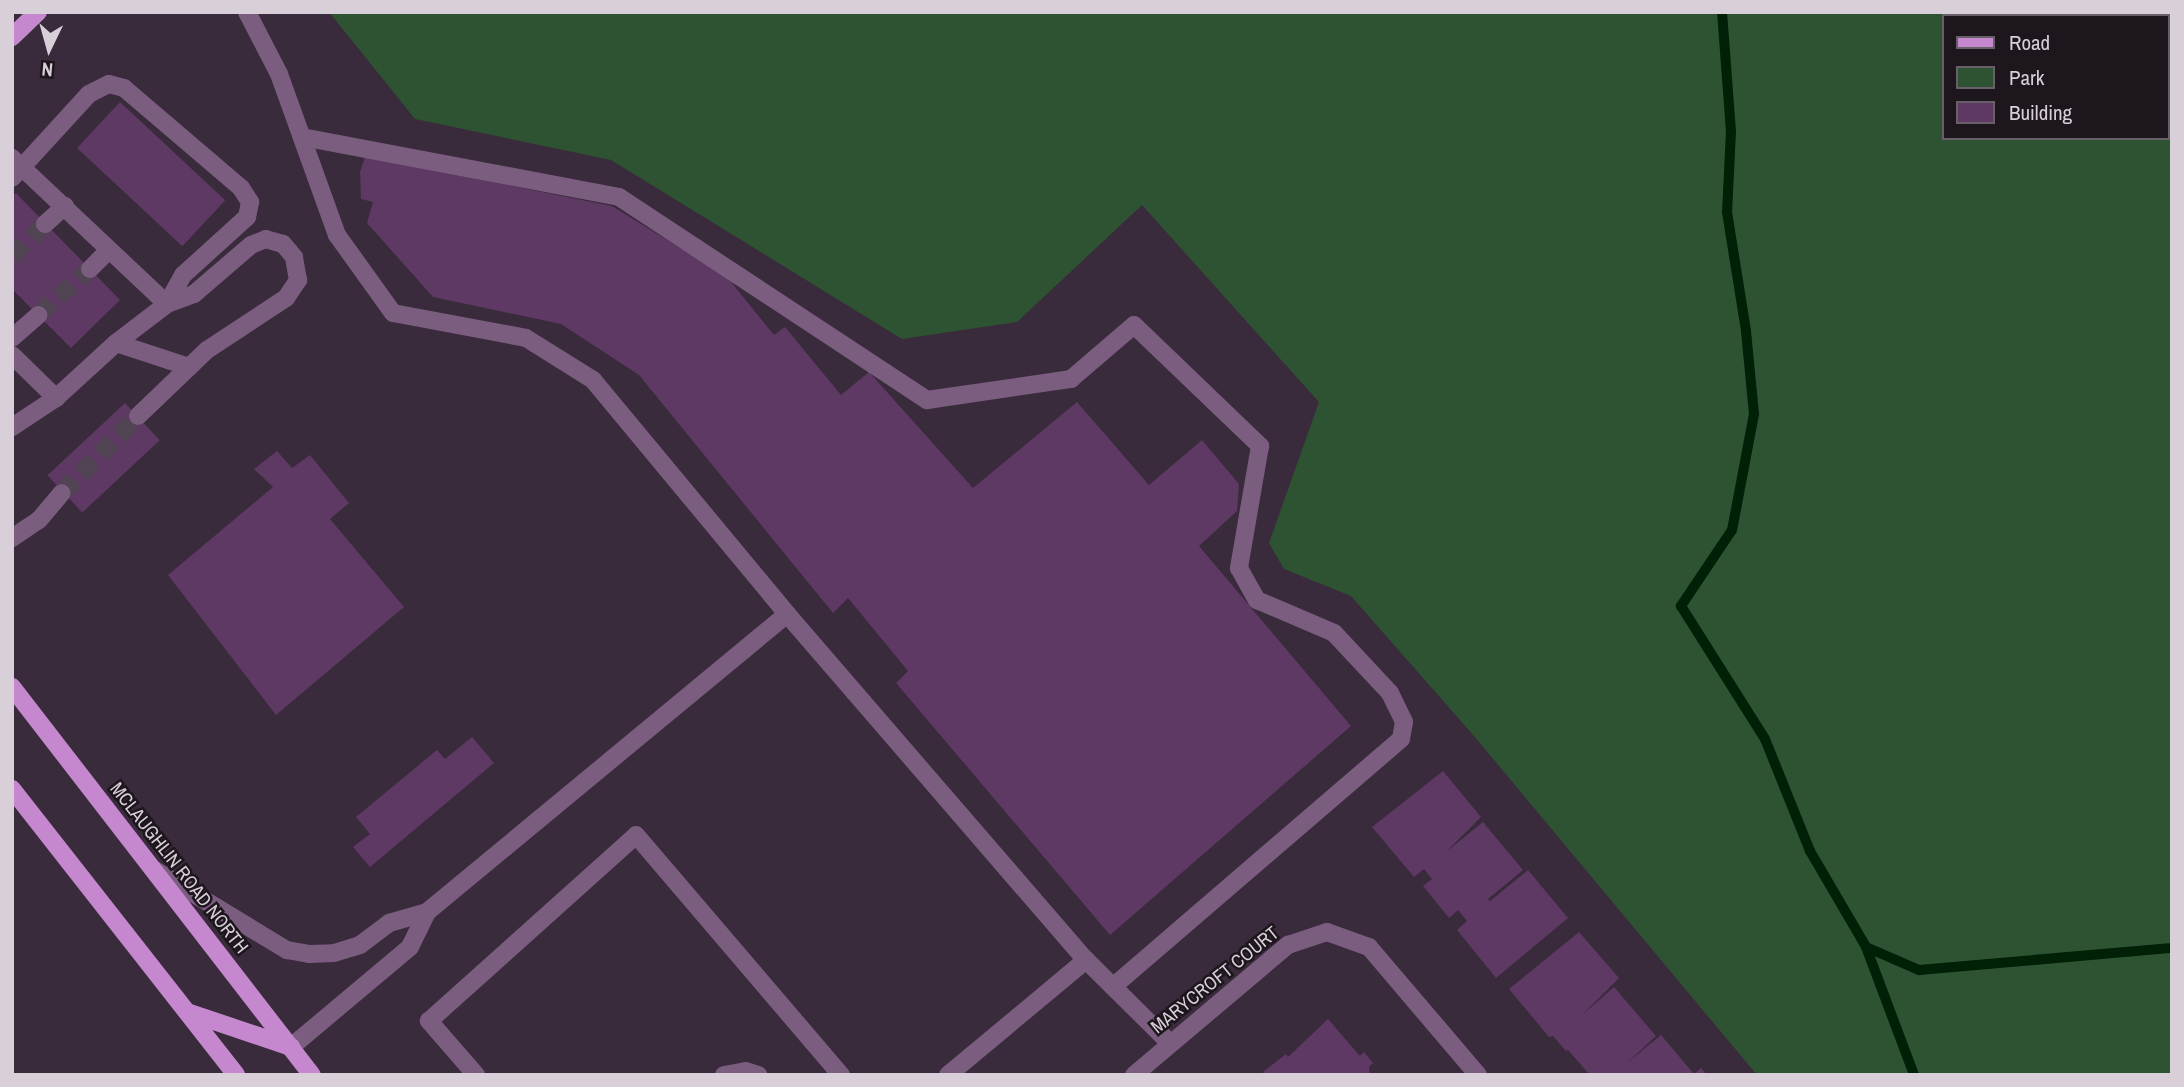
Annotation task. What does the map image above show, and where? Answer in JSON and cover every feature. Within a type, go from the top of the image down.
[{"type":"main road","points":[[12,37],[38,12]]},
{"type":"main road","name":"MCLAUGHLIN ROAD NORTH","points":[[12,687],[312,1075]]},
{"type":"main road","points":[[12,789],[236,1075]]},
{"type":"main road","points":[[190,1013],[291,1047]]},
{"type":"street","points":[[247,12],[279,74],[337,235],[393,313],[527,338],[593,380],[786,614],[1086,960],[1170,1043]]},
{"type":"street","points":[[109,84],[124,88],[241,188],[250,202],[247,217],[183,275],[167,304],[65,206],[16,168],[89,94],[109,84]]},
{"type":"street","points":[[302,137],[619,197],[927,400],[1072,379],[1134,326],[1260,446],[1239,568],[1257,600],[1334,633],[1390,693],[1404,722],[1401,739],[1113,987]]},
{"type":"street","points":[[45,224],[65,206]]},
{"type":"street","points":[[12,427],[56,398],[117,343],[167,304],[194,294],[251,245],[266,239],[283,244],[294,257],[298,279],[286,298],[207,350],[138,416]]},
{"type":"street","points":[[90,269],[109,250]]},
{"type":"street","points":[[12,338],[38,315]]},
{"type":"street","points":[[117,343],[189,367]]},
{"type":"street","points":[[12,355],[56,398]]},
{"type":"street","points":[[12,538],[39,520],[62,493]]},
{"type":"street","points":[[291,1047],[410,947],[428,912],[786,614]]},
{"type":"street","points":[[476,1075],[429,1021],[636,835],[841,1075]]},
{"type":"street","points":[[153,869],[250,929],[287,950],[298,952],[334,953],[360,945],[390,923],[428,912]]},
{"type":"street","name":"MARYCROFT COURT","points":[[1134,1075],[1288,945],[1327,932],[1369,947],[1478,1075]]},
{"type":"street","points":[[948,1075],[1086,960]]},
{"type":"street","points":[[723,1075],[746,1071],[758,1075]]},
{"type":"green space","points":[[329,12],[2172,12],[2172,1075],[1757,1075],[1474,736],[1351,596],[1284,569],[1269,543],[1319,402],[1142,205],[1017,322],[902,339],[611,160],[415,119]]},
{"type":"building","points":[[120,102],[225,200],[182,246],[77,148]]},
{"type":"building","points":[[365,157],[612,206],[727,277],[774,335],[785,327],[841,395],[869,372],[973,488],[1077,402],[1149,485],[1202,440],[1239,484],[1237,511],[1199,546],[1351,726],[1110,935],[896,683],[908,671],[848,598],[833,613],[639,375],[561,324],[433,297],[367,223],[373,202],[361,199],[360,172]]},
{"type":"building","points":[[16,193],[120,300],[71,348],[12,289],[12,196]]},
{"type":"building","points":[[125,403],[160,440],[82,513],[47,475]]},
{"type":"building","points":[[277,451],[292,468],[310,455],[349,503],[330,519],[404,607],[276,715],[168,575],[273,487],[254,469]]},
{"type":"building","points":[[472,737],[494,763],[370,867],[353,847],[370,834],[356,817],[437,750],[445,759]]},
{"type":"building","points":[[1443,771],[1481,817],[1446,852],[1483,822],[1523,870],[1488,899],[1490,901],[1528,870],[1568,918],[1496,978],[1457,930],[1467,921],[1458,910],[1449,918],[1423,886],[1432,879],[1424,869],[1414,877],[1372,827]]},
{"type":"building","points":[[1579,932],[1619,978],[1581,1016],[1614,987],[1656,1036],[1627,1063],[1661,1035],[1694,1074],[1701,1068],[1707,1075],[1590,1075],[1553,1036],[1549,1037],[1509,989]]},
{"type":"building","points":[[1328,1019],[1360,1056],[1364,1052],[1373,1063],[1369,1067],[1370,1075],[1265,1075],[1263,1072],[1286,1054],[1288,1057]]},
{"type":"waterway","points":[[1722,12],[1731,131],[1727,212],[1746,331],[1754,414],[1732,530],[1681,606],[1765,739],[1810,851],[1866,947],[1919,970],[2172,948]]},
{"type":"waterway","points":[[1866,947],[1914,1075]]},
{"type":"tunnel","points":[[12,257],[45,224]]},
{"type":"tunnel","points":[[38,315],[90,269]]},
{"type":"tunnel","points":[[62,493],[138,416]]}]
